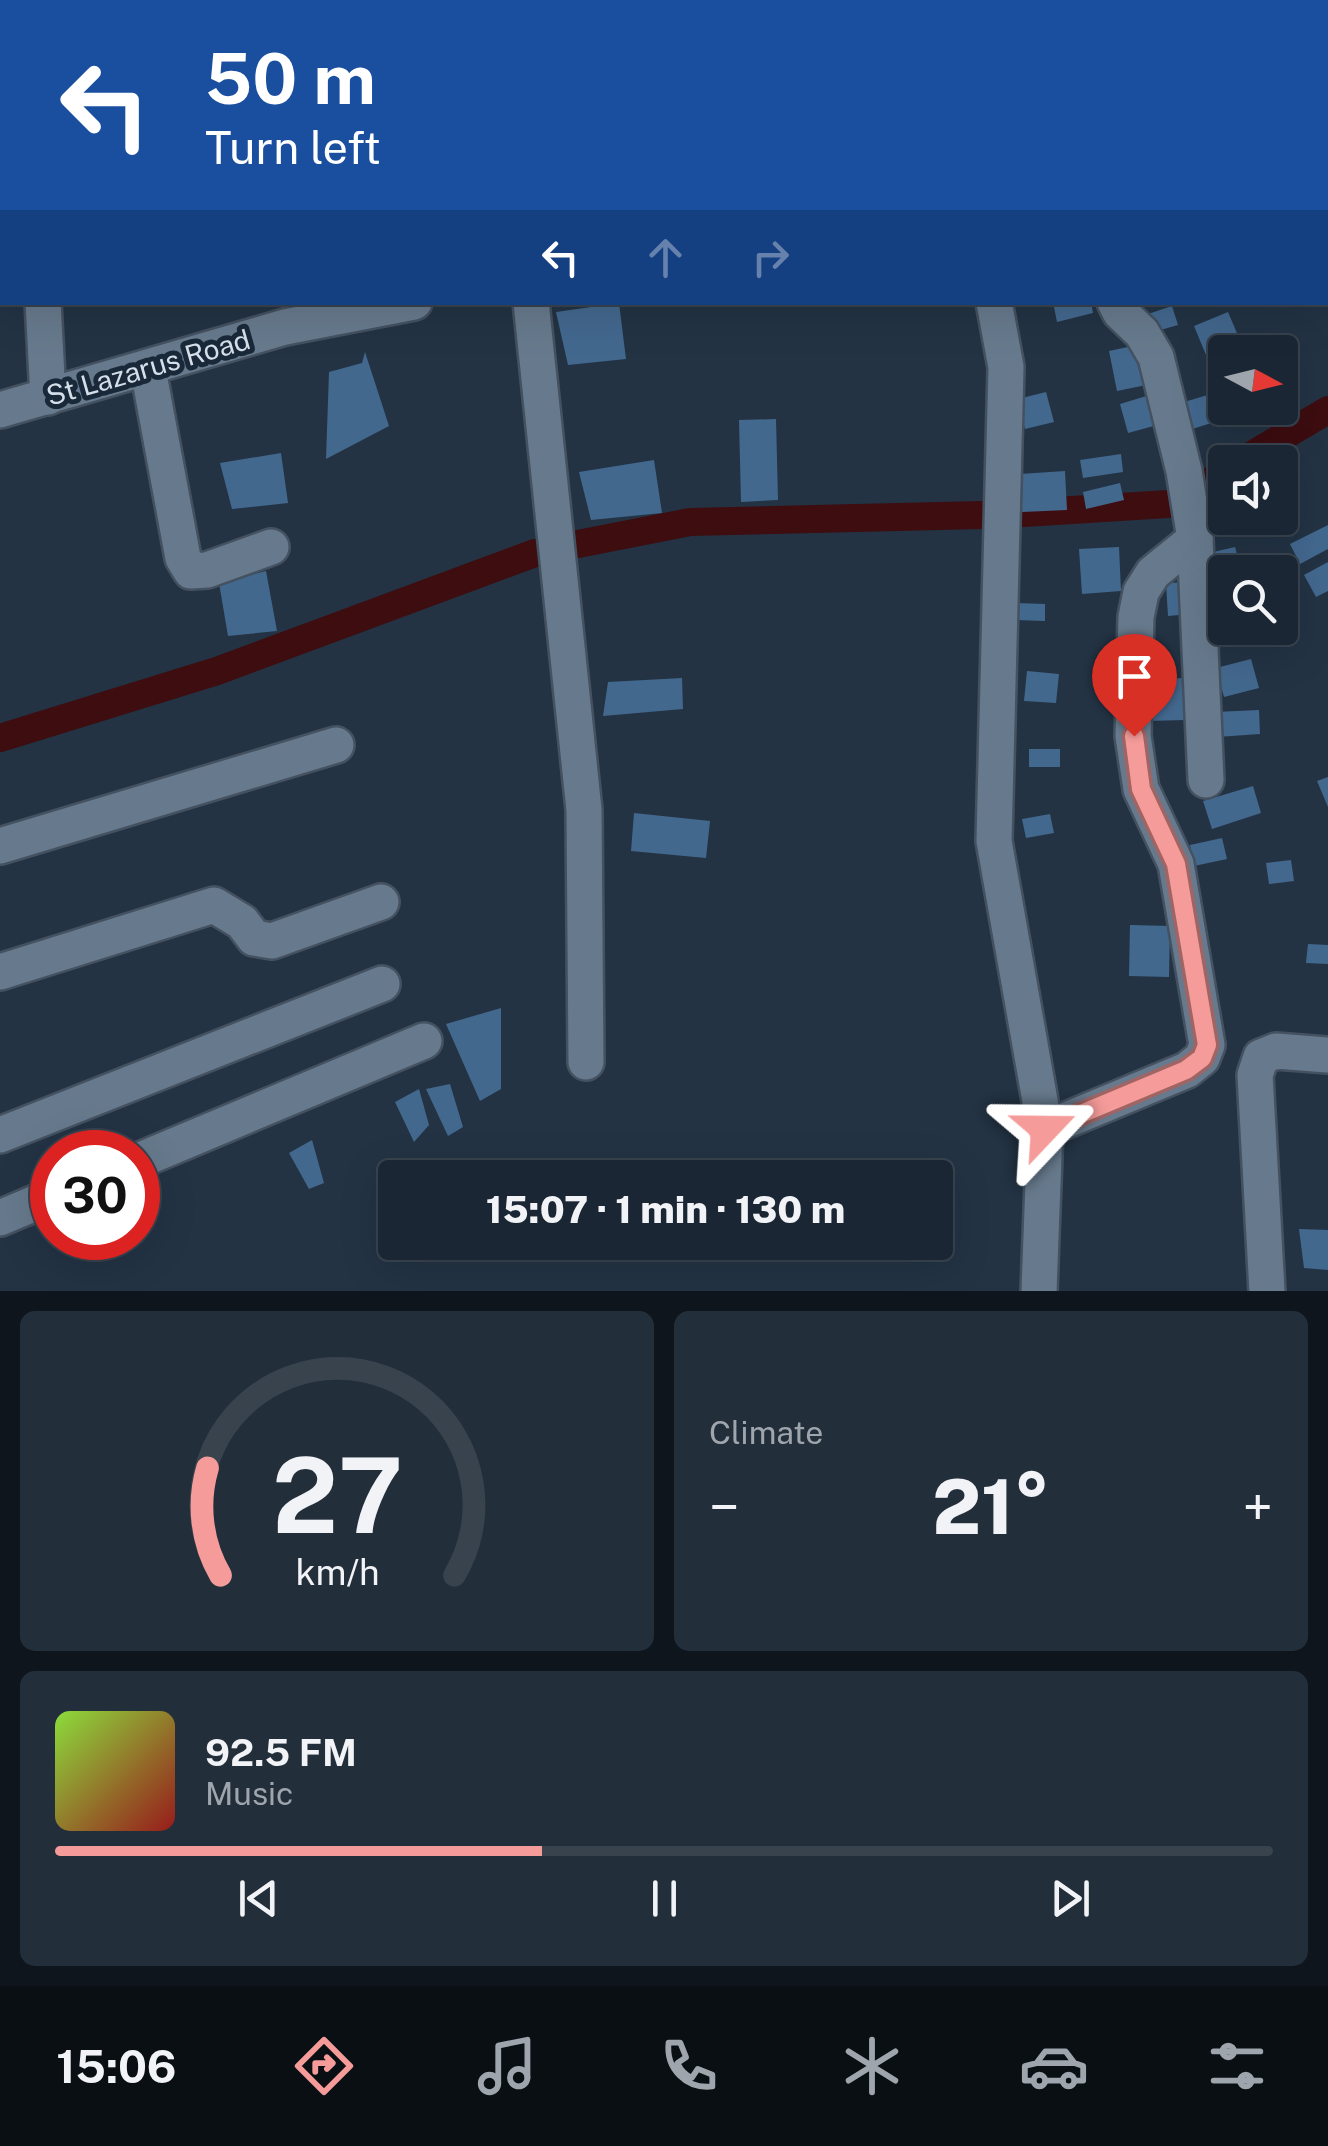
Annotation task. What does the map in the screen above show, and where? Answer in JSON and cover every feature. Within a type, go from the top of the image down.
[{"type":"street","points":[[43,305],[48,397]]},
{"type":"street","name":"St Lazarus Road","points":[[0,410],[148,369],[284,315],[390,305]]},
{"type":"street","points":[[531,305],[584,810],[586,1062]]},
{"type":"street","points":[[995,305],[1006,367],[994,842],[1045,1129],[1039,1291]]},
{"type":"street","points":[[1116,305],[1156,357],[1184,471],[1196,540],[1206,780]]},
{"type":"street","points":[[148,369],[183,558],[191,572],[271,548]]},
{"type":"street","points":[[1045,1129],[1186,1070],[1202,1058],[1207,1045],[1176,864],[1141,789],[1134,736],[1136,617],[1141,592],[1154,573],[1196,540]]},
{"type":"street","points":[[0,846],[336,745]]},
{"type":"street","points":[[0,972],[214,905],[242,922],[254,938],[272,941],[381,902]]},
{"type":"street","points":[[0,1135],[382,984]]},
{"type":"street","points":[[160,1152],[424,1040]]},
{"type":"street","points":[[1267,1291],[1255,1074],[1261,1057],[1276,1051],[1328,1056]]},
{"type":"street","points":[[0,1218],[30,1205]]},
{"type":"building","points":[[619,305],[626,359],[568,365],[556,312]]},
{"type":"building","points":[[1054,305],[1092,305],[1093,313],[1057,322]]},
{"type":"building","points":[[1172,306],[1178,325],[1150,333],[1145,315]]},
{"type":"building","points":[[1228,312],[1238,335],[1208,335],[1208,360],[1194,326]]},
{"type":"building","points":[[1142,344],[1151,384],[1117,391],[1109,351]]},
{"type":"building","points":[[365,352],[389,426],[326,459],[329,372],[362,363]]},
{"type":"building","points":[[1046,392],[1054,422],[1025,429],[1018,399]]},
{"type":"building","points":[[1153,394],[1161,424],[1128,433],[1120,404]]},
{"type":"building","points":[[1208,395],[1208,424],[1179,433],[1171,406]]},
{"type":"building","points":[[776,419],[778,500],[741,502],[739,420]]},
{"type":"building","points":[[281,453],[288,503],[232,509],[220,463]]},
{"type":"building","points":[[1121,454],[1123,472],[1083,478],[1080,460]]},
{"type":"building","points":[[654,460],[662,513],[591,520],[579,472]]},
{"type":"building","points":[[1065,471],[1067,510],[1022,512],[1020,474]]},
{"type":"building","points":[[1120,483],[1124,500],[1086,509],[1083,492]]},
{"type":"building","points":[[1328,525],[1328,549],[1300,564],[1290,544]]},
{"type":"building","points":[[1119,547],[1121,591],[1082,594],[1079,549]]},
{"type":"building","points":[[1235,547],[1237,555],[1209,555]]},
{"type":"building","points":[[1328,562],[1328,591],[1316,597],[1304,575]]},
{"type":"building","points":[[266,571],[277,631],[228,636],[219,583]]},
{"type":"building","points":[[1188,582],[1190,614],[1168,616],[1166,583]]},
{"type":"building","points":[[1015,603],[1045,604],[1045,621],[1015,620]]},
{"type":"building","points":[[1251,659],[1259,688],[1224,697],[1216,668]]},
{"type":"building","points":[[1027,671],[1059,674],[1056,703],[1024,701]]},
{"type":"building","points":[[682,678],[683,709],[603,716],[608,682]]},
{"type":"building","points":[[1183,678],[1185,720],[1148,721],[1146,680]]},
{"type":"building","points":[[1259,710],[1260,734],[1217,737],[1215,712]]},
{"type":"building","points":[[1029,749],[1060,749],[1060,767],[1029,767]]},
{"type":"building","points":[[1328,777],[1328,807],[1317,781]]},
{"type":"building","points":[[1253,786],[1261,813],[1212,829],[1203,801]]},
{"type":"building","points":[[634,813],[710,821],[706,858],[631,851]]},
{"type":"building","points":[[1050,814],[1054,833],[1026,838],[1022,819]]},
{"type":"building","points":[[1222,838],[1227,859],[1194,866],[1190,845]]},
{"type":"building","points":[[1291,860],[1294,881],[1269,884],[1266,863]]},
{"type":"building","points":[[1130,925],[1170,926],[1169,977],[1129,976]]},
{"type":"building","points":[[1308,944],[1328,945],[1328,964],[1306,963]]},
{"type":"building","points":[[501,1008],[501,1089],[480,1101],[446,1024]]},
{"type":"building","points":[[450,1084],[463,1127],[448,1136],[426,1089]]},
{"type":"building","points":[[419,1089],[429,1125],[414,1142],[395,1102]]},
{"type":"building","points":[[312,1140],[324,1183],[309,1189],[289,1153]]},
{"type":"building","points":[[1299,1229],[1328,1230],[1328,1270],[1304,1268]]},
{"type":"waterway","points":[[1269,445],[1328,410]]},
{"type":"waterway","points":[[1024,513],[1168,504]]},
{"type":"waterway","points":[[578,544],[690,522],[981,515]]},
{"type":"waterway","points":[[0,738],[217,671],[535,553]]},
{"type":"route","points":[[1045,1129],[1186,1070],[1202,1058],[1207,1045],[1176,864],[1141,789],[1134,736]]}]
